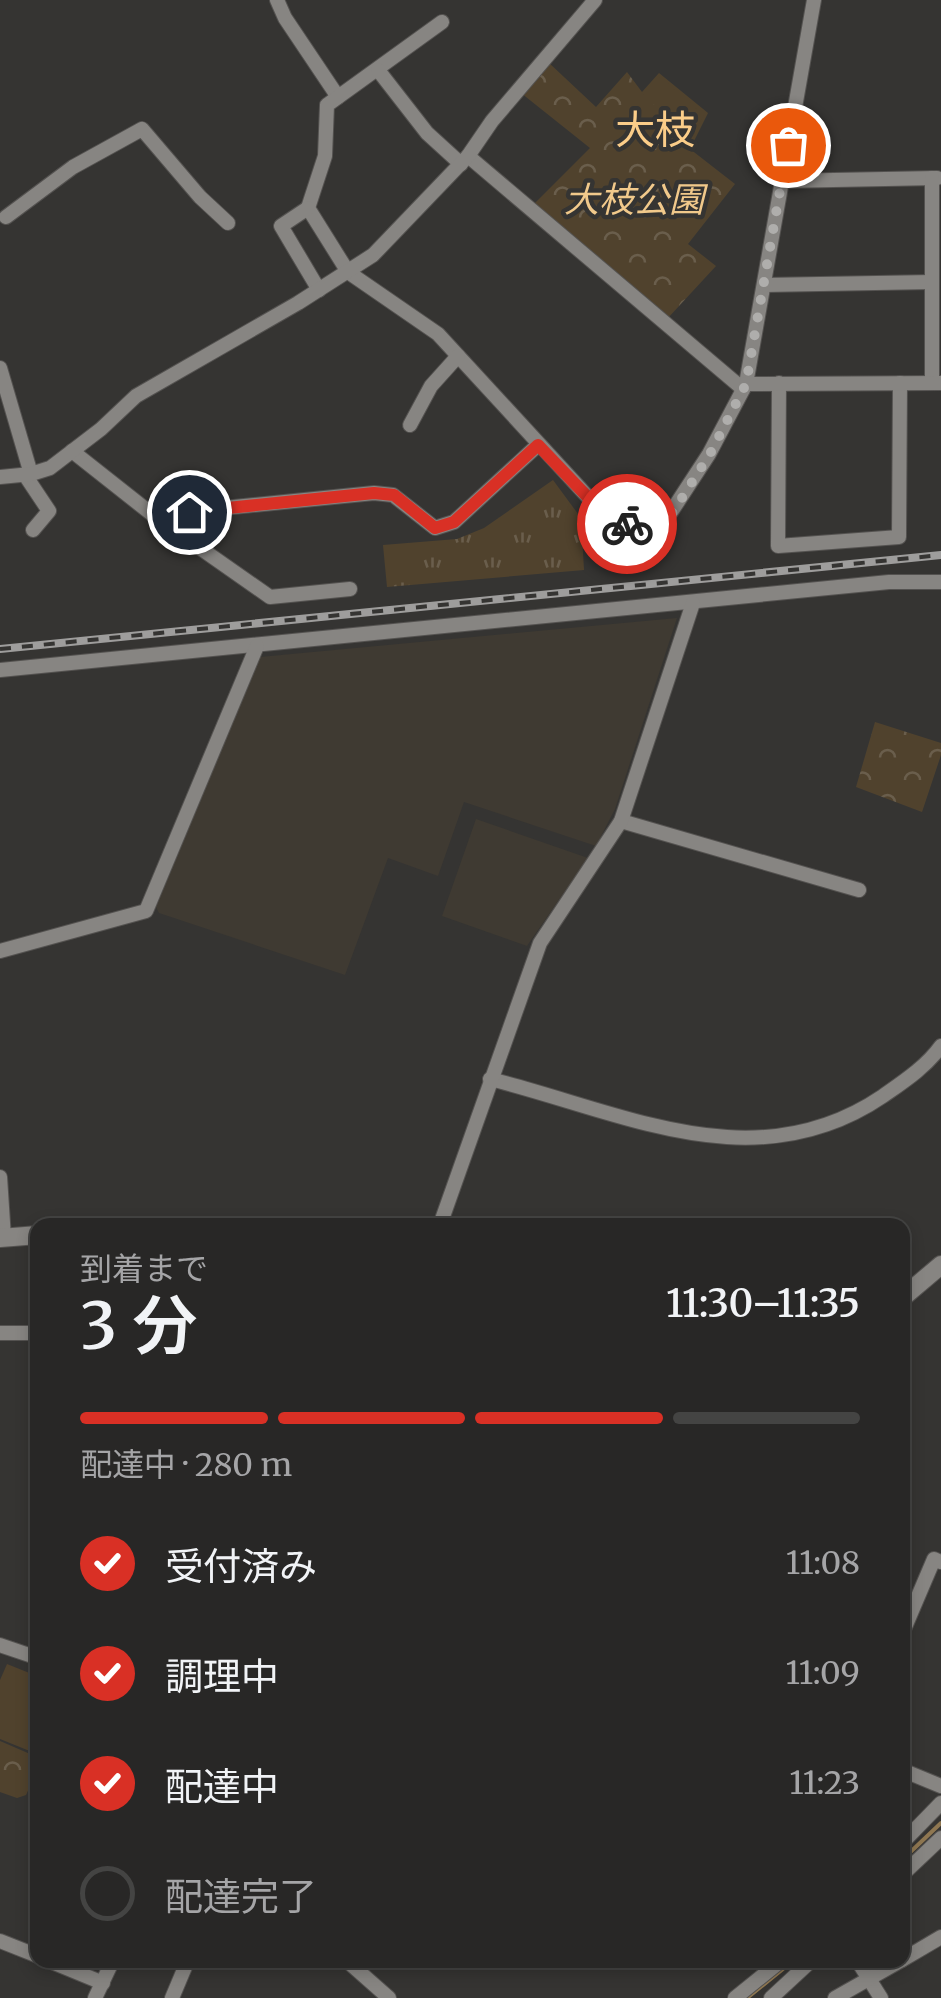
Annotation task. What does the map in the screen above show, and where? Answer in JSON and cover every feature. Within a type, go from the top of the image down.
[{"type":"street","points":[[277,0],[338,97]]},
{"type":"street","points":[[0,477],[50,468],[136,396],[348,272],[397,234],[464,160],[492,121],[596,0]]},
{"type":"street","points":[[308,208],[348,272],[438,334],[599,509],[612,519],[633,526],[660,529],[710,454],[745,386],[814,0]]},
{"type":"street","points":[[319,290],[281,226],[308,208],[325,156],[327,105],[442,22]]},
{"type":"street","points":[[378,70],[427,133],[745,386],[936,383],[932,282],[936,178],[782,181]]},
{"type":"street","points":[[6,217],[73,167],[142,129],[200,198],[228,223]]},
{"type":"street","points":[[764,285],[932,282]]},
{"type":"street","points":[[410,425],[430,386],[458,356]]},
{"type":"street","points":[[0,368],[28,475],[49,511],[33,530]]},
{"type":"street","points":[[778,384],[778,546],[899,537],[900,383]]},
{"type":"street","points":[[153,515],[374,493],[394,495],[435,528],[454,522],[538,445]]},
{"type":"street","points":[[72,451],[153,515],[270,597],[350,589]]},
{"type":"street","points":[[0,670],[692,603],[922,582],[941,584]]},
{"type":"street","points":[[442,1218],[540,943],[621,821],[692,603]]},
{"type":"street","points":[[0,951],[146,911],[257,646]]},
{"type":"street","points":[[621,821],[859,890]]},
{"type":"street","points":[[490,1079],[698,1136],[758,1138],[796,1135],[856,1113],[907,1080],[941,1046]]},
{"type":"street","points":[[0,1177],[2,1238],[30,1236]]},
{"type":"street","points":[[910,1291],[941,1265]]},
{"type":"street","points":[[0,1332],[30,1333]]},
{"type":"street","points":[[910,1615],[934,1559],[941,1562]]},
{"type":"street","points":[[0,1645],[30,1655]]},
{"type":"street","points":[[910,1773],[941,1786]]},
{"type":"street","points":[[910,1836],[941,1804]]},
{"type":"street","points":[[910,1867],[941,1838]]},
{"type":"street","points":[[910,1955],[941,1937]]},
{"type":"street","points":[[0,1941],[30,1953]]},
{"type":"street","points":[[60,1968],[100,1993],[110,1968]]},
{"type":"street","points":[[172,1998],[185,1968]]},
{"type":"street","points":[[354,1968],[383,1996]]},
{"type":"street","points":[[735,1998],[772,1968]]},
{"type":"street","points":[[771,1998],[803,1968]]},
{"type":"street","points":[[862,1968],[881,1998]]},
{"type":"street","points":[[835,1998],[889,1968]]},
{"type":"shaded area","points":[[677,618],[615,809],[596,846],[464,802],[438,876],[388,858],[345,975],[159,913],[156,907],[260,657]]},
{"type":"shaded area","points":[[476,819],[588,858],[527,946],[442,916]]},
{"type":"green space","name":"大枝公園","points":[[548,62],[596,107],[627,72],[642,92],[659,73],[708,113],[690,149],[735,184],[688,244],[716,266],[667,319],[533,205],[590,148],[521,93]]},
{"type":"green space","points":[[660,77],[704,115],[692,138],[643,95]]},
{"type":"green space","points":[[553,480],[581,518],[584,570],[387,587],[383,545],[457,539],[484,528]]},
{"type":"green space","points":[[875,722],[941,743],[941,755],[922,812],[856,787]]},
{"type":"green space","points":[[7,1664],[30,1673],[30,1751],[0,1739],[0,1680]]},
{"type":"green space","points":[[0,1741],[30,1754],[30,1786],[26,1795],[17,1798],[0,1792]]},
{"type":"waterway","points":[[910,1852],[941,1823]]},
{"type":"waterway","points":[[747,1998],[784,1968]]},
{"type":"railway","points":[[0,649],[941,555]]},
{"type":"way so far","points":[[627,524],[660,529],[664,526],[710,454],[746,384],[788,145]]},
{"type":"district","name":"大枝","points":[[655,130]]},
{"type":"route","points":[[189,512],[374,493],[394,495],[435,528],[454,522],[538,445],[599,509],[627,524]]}]
